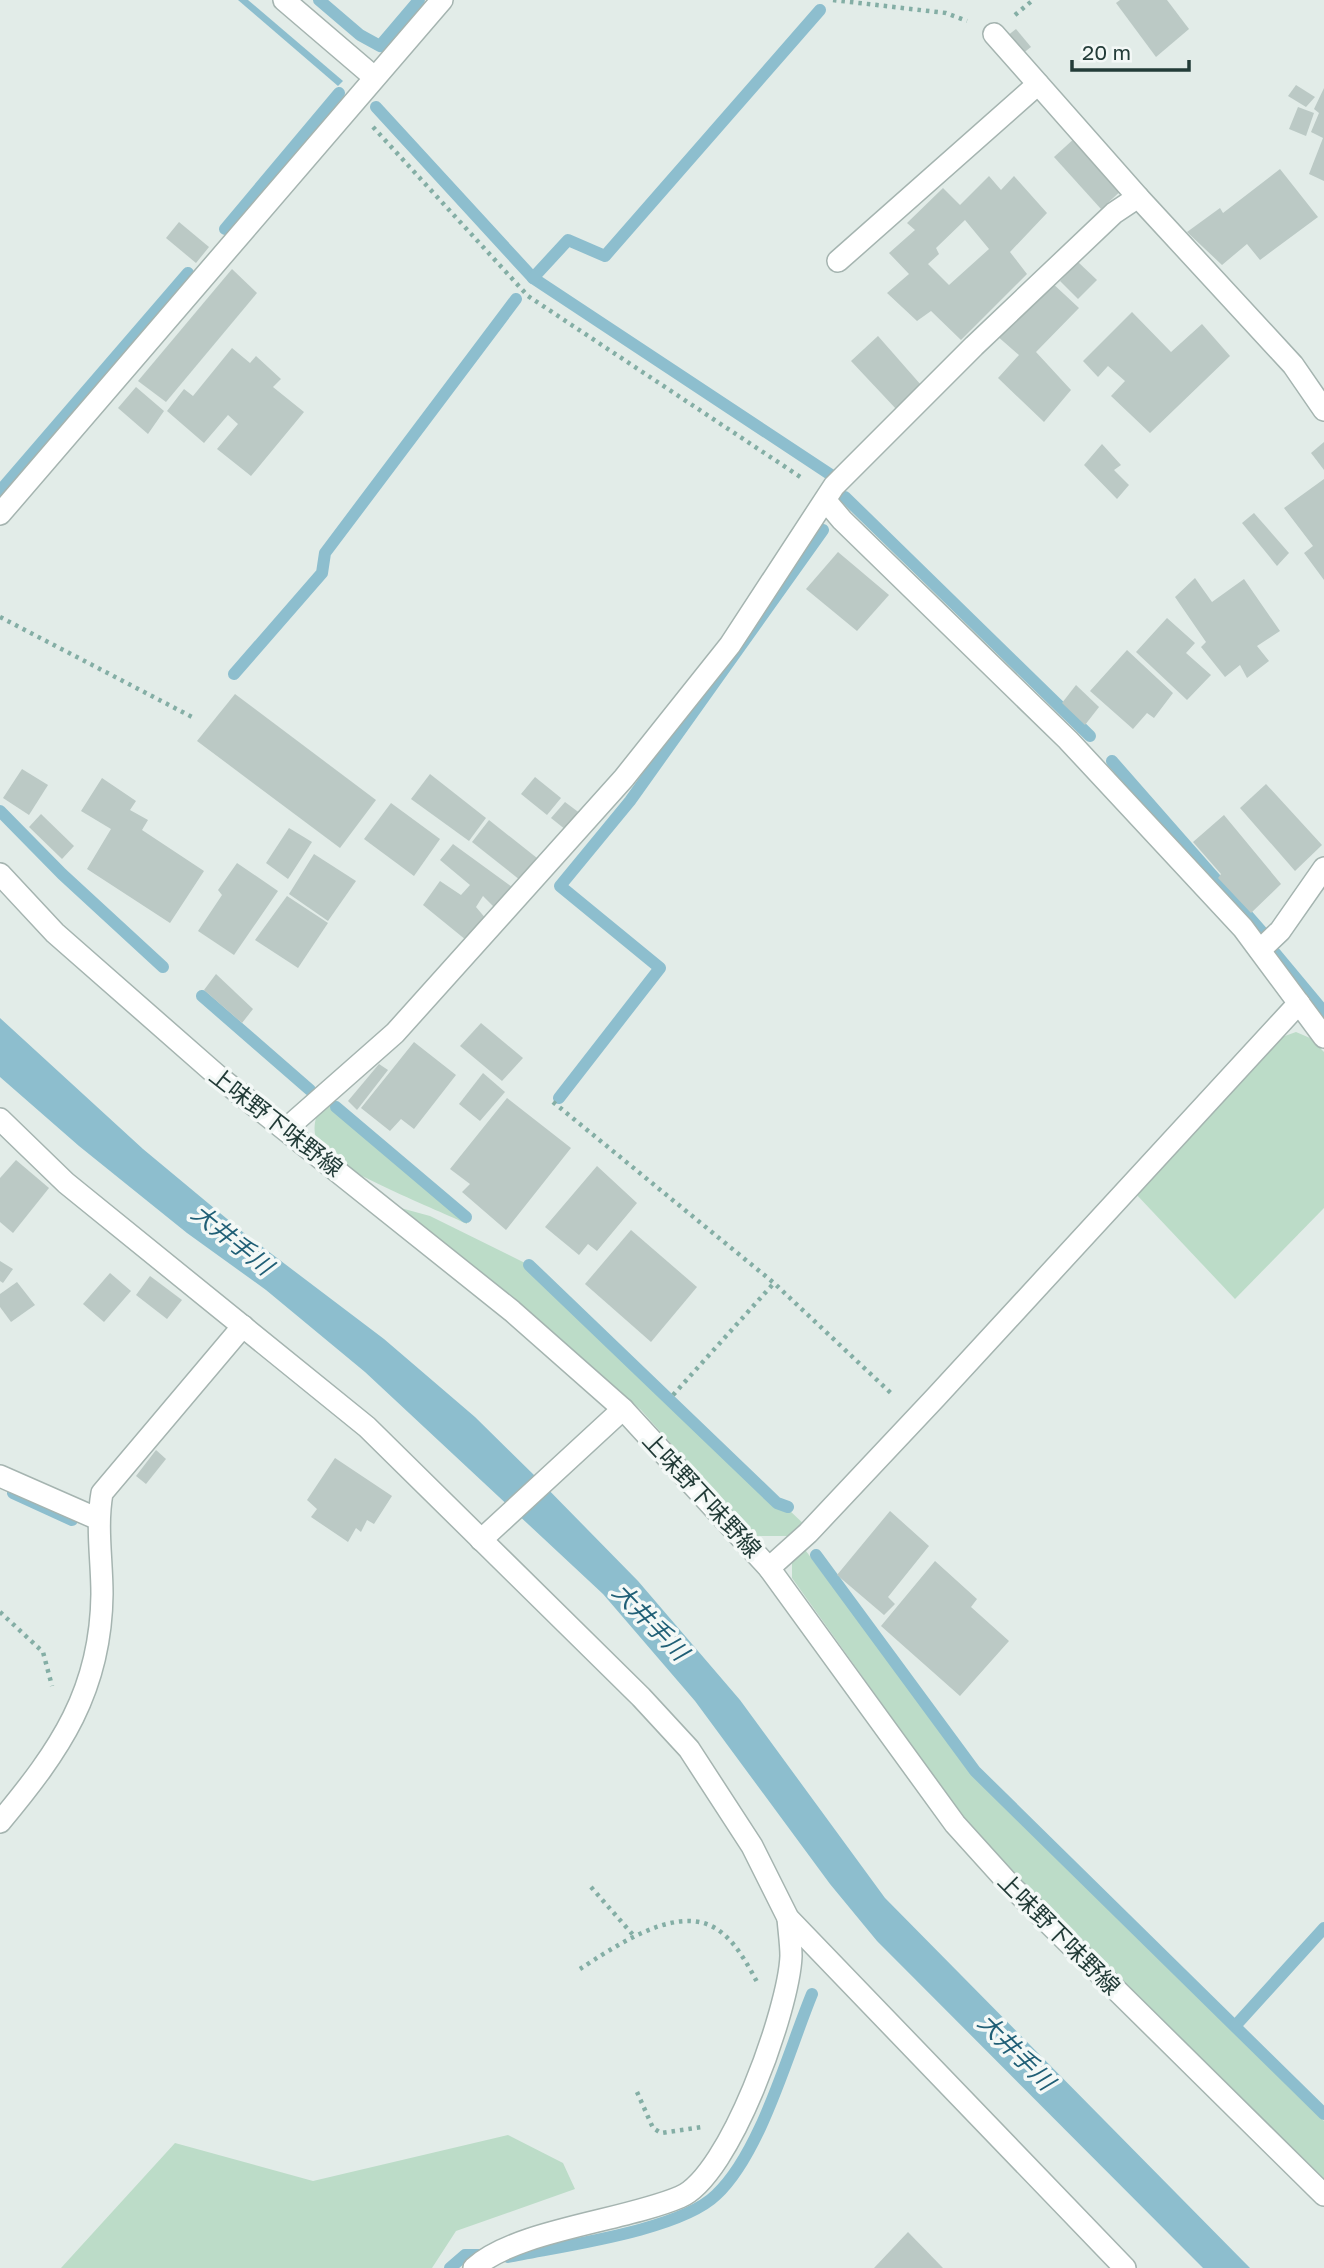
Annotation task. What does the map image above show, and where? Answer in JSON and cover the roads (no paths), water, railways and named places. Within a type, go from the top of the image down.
[{"type":"street","points":[[284,0],[374,77]]},
{"type":"street","points":[[0,514],[442,0]]},
{"type":"street","points":[[994,34],[1138,197],[1293,365],[1324,410]]},
{"type":"street","points":[[838,261],[1038,84]]},
{"type":"street","points":[[286,1129],[396,1033],[624,778],[730,645],[834,486],[974,346],[1114,213],[1138,197]]},
{"type":"street","points":[[826,501],[842,520],[1068,740],[1260,950],[1324,1037]]},
{"type":"street","points":[[1260,950],[1280,931],[1324,868]]},
{"type":"street","name":"上味野下味野線","points":[[0,874],[55,933],[219,1077],[512,1311],[618,1414],[769,1568],[955,1824],[1020,1896],[1324,2195]]},
{"type":"street","points":[[769,1568],[808,1533],[1299,1003]]},
{"type":"street","points":[[0,1119],[66,1182],[367,1427],[487,1535],[689,1749],[752,1846],[788,1919],[1125,2268]]},
{"type":"street","points":[[2,1817],[29,1787],[66,1733],[94,1670],[102,1594],[98,1519],[102,1493],[243,1326]]},
{"type":"street","points":[[487,1535],[618,1414]]},
{"type":"street","points":[[0,1476],[98,1519]]},
{"type":"street","points":[[474,2268],[511,2246],[683,2196],[702,2183],[721,2158],[750,2097],[777,2017],[791,1957],[788,1919]]},
{"type":"water","points":[[238,0],[248,0],[343,81],[338,86]]},
{"type":"water","name":"大井手川","points":[[0,1018],[143,1149],[244,1233],[384,1339],[475,1417],[535,1476],[638,1581],[740,1700],[885,1898],[1250,2268],[1203,2268],[877,1941],[830,1884],[695,1701],[603,1594],[365,1372],[266,1290],[187,1233],[79,1146],[0,1077]]},
{"type":"waterway","points":[[319,0],[360,35],[380,46],[419,0]]},
{"type":"waterway","points":[[533,278],[568,240],[605,256],[820,10]]},
{"type":"waterway","points":[[225,229],[339,93]]},
{"type":"waterway","points":[[376,107],[533,278],[831,475]]},
{"type":"waterway","points":[[0,491],[188,273]]},
{"type":"waterway","points":[[234,674],[322,573],[325,553],[516,299]]},
{"type":"waterway","points":[[845,497],[1090,736]]},
{"type":"waterway","points":[[559,1098],[660,968],[560,886],[630,801],[823,530]]},
{"type":"waterway","points":[[1112,761],[1262,932]]},
{"type":"waterway","points":[[0,811],[62,874],[163,967]]},
{"type":"waterway","points":[[1275,953],[1324,1012]]},
{"type":"waterway","points":[[202,996],[310,1090]]},
{"type":"waterway","points":[[336,1107],[466,1217]]},
{"type":"waterway","points":[[529,1265],[777,1503],[788,1507]]},
{"type":"waterway","points":[[13,1493],[72,1520]]},
{"type":"waterway","points":[[816,1555],[975,1771],[1324,2114]]},
{"type":"waterway","points":[[1236,2025],[1324,1928]]},
{"type":"waterway","points":[[508,2257],[648,2228],[699,2208],[716,2195],[732,2177],[760,2128],[812,1994]]},
{"type":"waterway","points":[[450,2268],[465,2255],[482,2255]]}]
